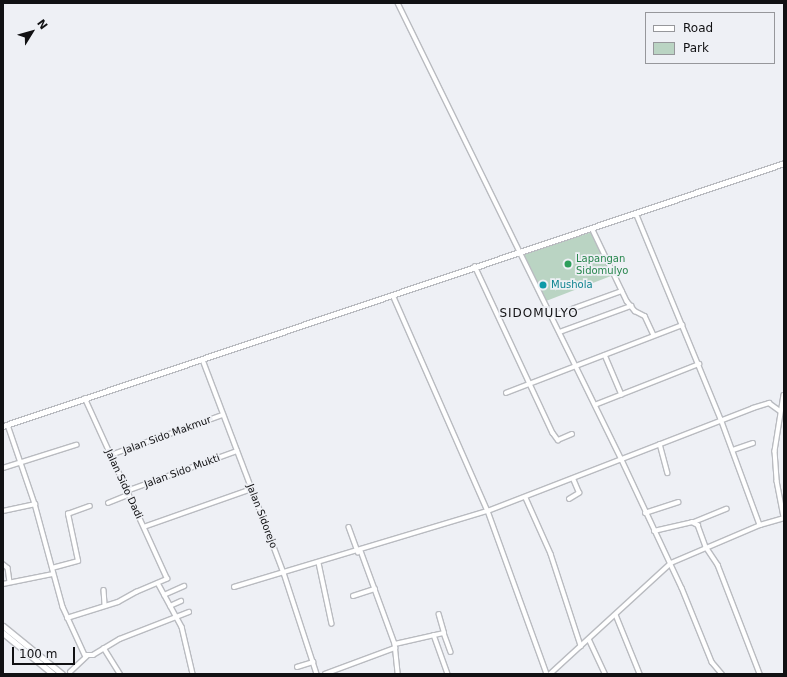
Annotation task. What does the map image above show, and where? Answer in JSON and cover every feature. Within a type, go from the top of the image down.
[{"type":"main road","points":[[5,426],[203,360],[475,266],[784,163]]},
{"type":"main road","points":[[3,626],[62,674]]},
{"type":"main road","points":[[3,633],[53,674]]},
{"type":"street","points":[[398,3],[553,316],[622,460],[645,513],[671,563],[712,662],[722,674]]},
{"type":"street","points":[[636,213],[721,419],[760,525]]},
{"type":"street","points":[[592,228],[622,291],[631,306],[645,316],[654,335]]},
{"type":"street","points":[[475,266],[529,384],[557,440],[572,434]]},
{"type":"street","points":[[553,316],[622,291]]},
{"type":"street","points":[[393,295],[488,511],[549,674],[616,615],[671,563],[760,525],[784,517],[775,462],[780,411],[784,395]]},
{"type":"street","points":[[560,332],[631,306]]},
{"type":"street","points":[[506,393],[682,325]]},
{"type":"street","points":[[605,355],[622,395]]},
{"type":"street","name":"Jalan Sidorejo","points":[[203,360],[284,573],[318,674]]},
{"type":"street","points":[[595,405],[699,364]]},
{"type":"street","name":"Jalan Sido Dadi","points":[[85,399],[163,570],[167,581],[158,584]]},
{"type":"street","points":[[234,587],[359,552],[526,498],[721,419],[769,403],[780,411]]},
{"type":"street","name":"Jalan Sido Makmur","points":[[111,455],[223,415]]},
{"type":"street","points":[[5,426],[21,462],[67,618],[78,644],[87,656]]},
{"type":"street","points":[[733,450],[753,443]]},
{"type":"street","points":[[660,444],[668,472]]},
{"type":"street","points":[[3,468],[76,445]]},
{"type":"street","name":"Jalan Sido Mukti","points":[[108,503],[128,493],[237,451]]},
{"type":"street","points":[[569,499],[579,493],[573,479]]},
{"type":"street","points":[[144,526],[252,489]]},
{"type":"street","points":[[526,498],[551,554],[581,646]]},
{"type":"street","points":[[645,513],[678,502]]},
{"type":"street","points":[[3,511],[34,504]]},
{"type":"street","points":[[52,568],[78,561],[68,514],[90,506]]},
{"type":"street","points":[[654,531],[694,522],[726,509]]},
{"type":"street","points":[[694,522],[706,547],[718,565],[760,674]]},
{"type":"street","points":[[349,526],[375,589],[395,646],[398,674]]},
{"type":"street","points":[[319,563],[332,624]]},
{"type":"street","points":[[3,564],[8,568],[10,582]]},
{"type":"street","points":[[3,584],[53,574]]},
{"type":"street","points":[[67,618],[105,606],[158,584],[183,632],[193,674]]},
{"type":"street","points":[[164,595],[184,586]]},
{"type":"street","points":[[353,596],[375,589]]},
{"type":"street","points":[[104,590],[105,606]]},
{"type":"street","points":[[170,606],[181,601]]},
{"type":"street","points":[[70,672],[87,656],[120,639],[176,619],[189,612]]},
{"type":"street","points":[[439,615],[451,652]]},
{"type":"street","points":[[616,615],[640,674]]},
{"type":"street","points":[[325,674],[395,646],[444,633]]},
{"type":"street","points":[[434,636],[448,674]]},
{"type":"street","points":[[589,639],[605,674]]},
{"type":"street","points":[[104,648],[120,674]]},
{"type":"street","points":[[297,667],[313,662]]},
{"type":"green space","name":"Lapangan Sidomulyo","points":[[592,232],[613,272],[611,276],[546,301],[523,255]]},
{"type":"place","name":"Lapangan Sidomulyo","points":[[568,264]]},
{"type":"place","name":"Mushola","points":[[543,285]]},
{"type":"district","name":"SIDOMULYO","points":[[539,314]]}]
